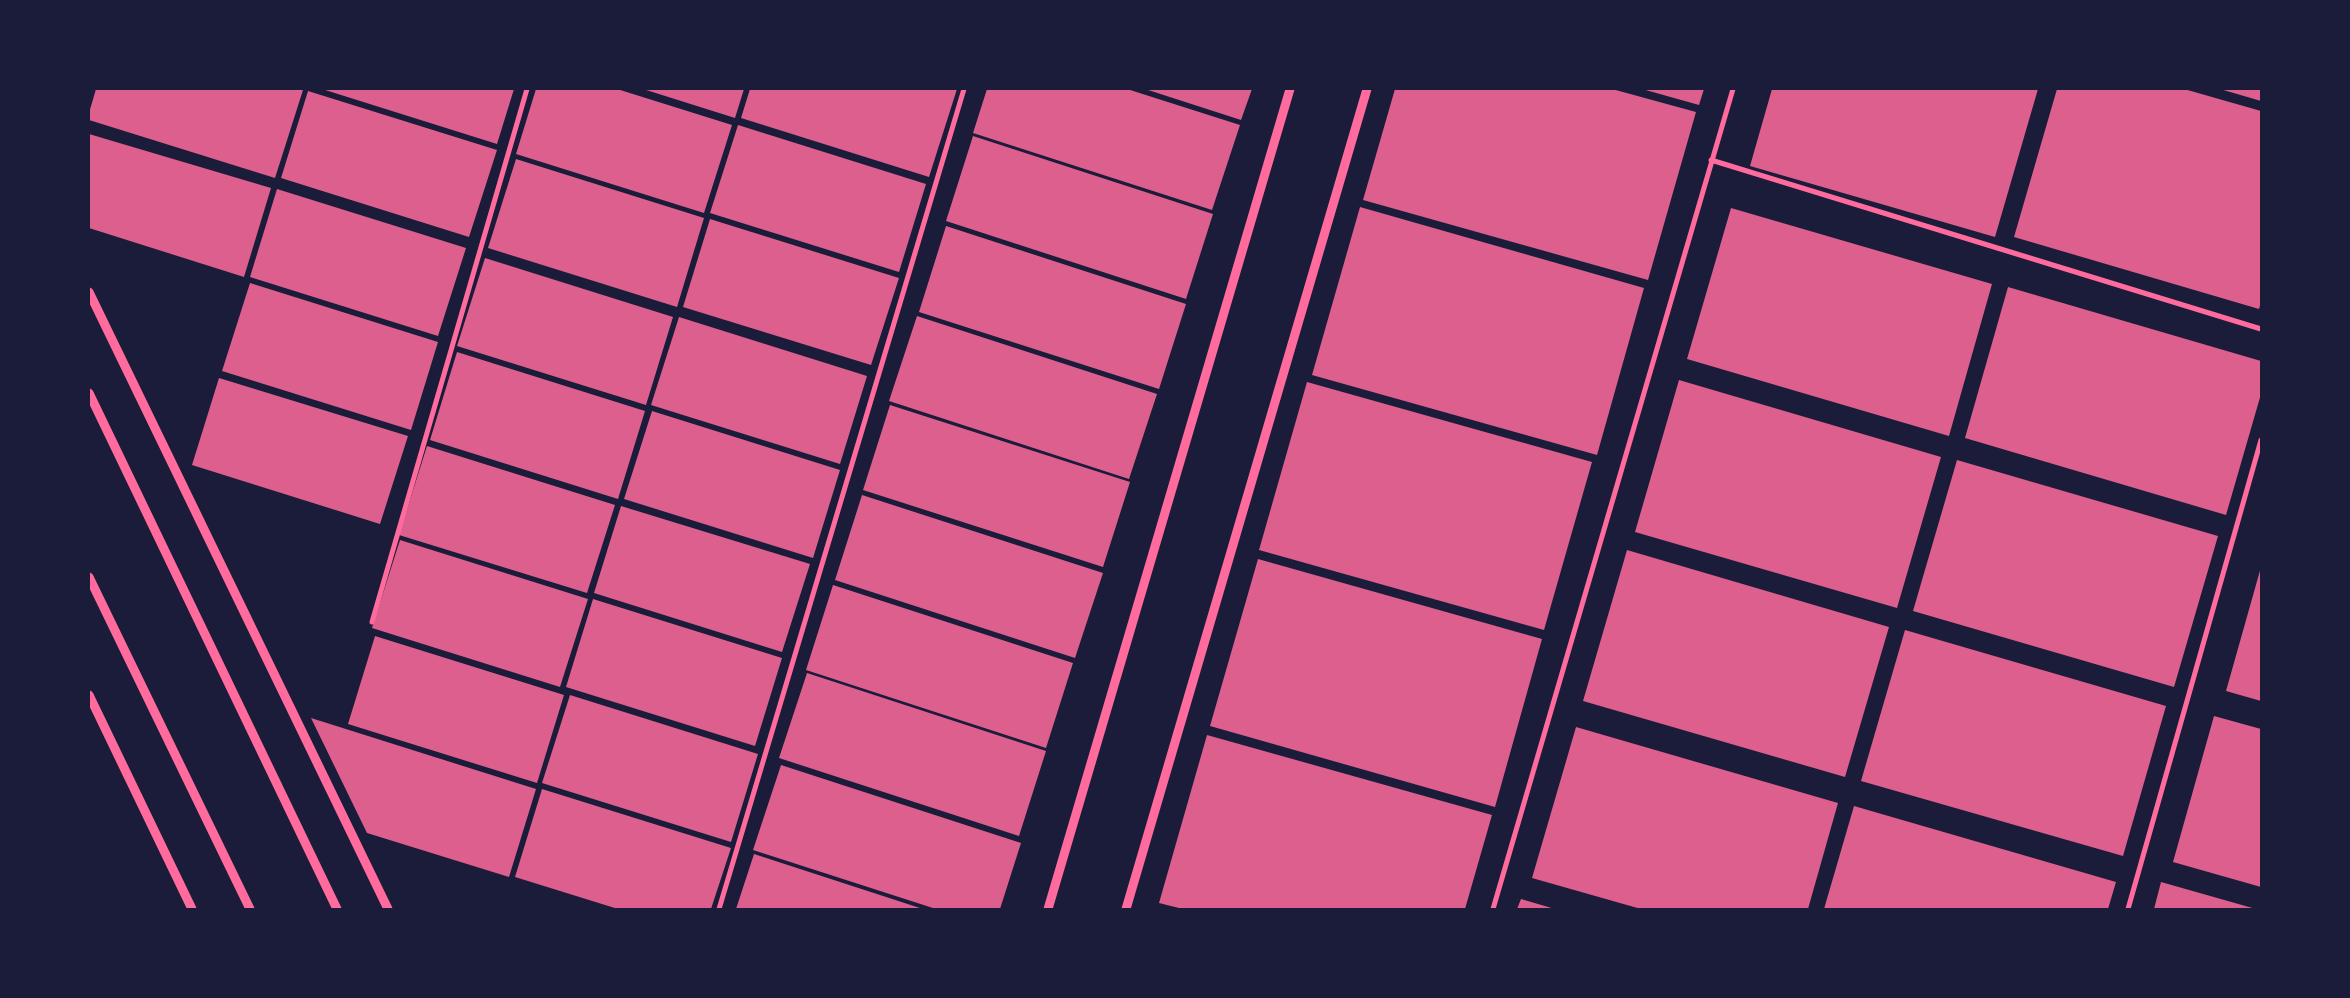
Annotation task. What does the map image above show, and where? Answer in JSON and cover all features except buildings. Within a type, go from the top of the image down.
[{"type":"street","points":[[372,622],[527,89]]},
{"type":"street","points":[[719,909],[964,89]]},
{"type":"street","points":[[1048,909],[1290,89]]},
{"type":"street","points":[[1126,909],[1367,89]]},
{"type":"street","points":[[1494,909],[1732,89]]},
{"type":"street","points":[[1711,160],[2261,329]]},
{"type":"street","points":[[89,292],[388,909]]},
{"type":"street","points":[[89,393],[337,909]]},
{"type":"street","points":[[2128,909],[2261,440]]},
{"type":"street","points":[[89,577],[250,909]]},
{"type":"street","points":[[89,695],[192,909]]}]
